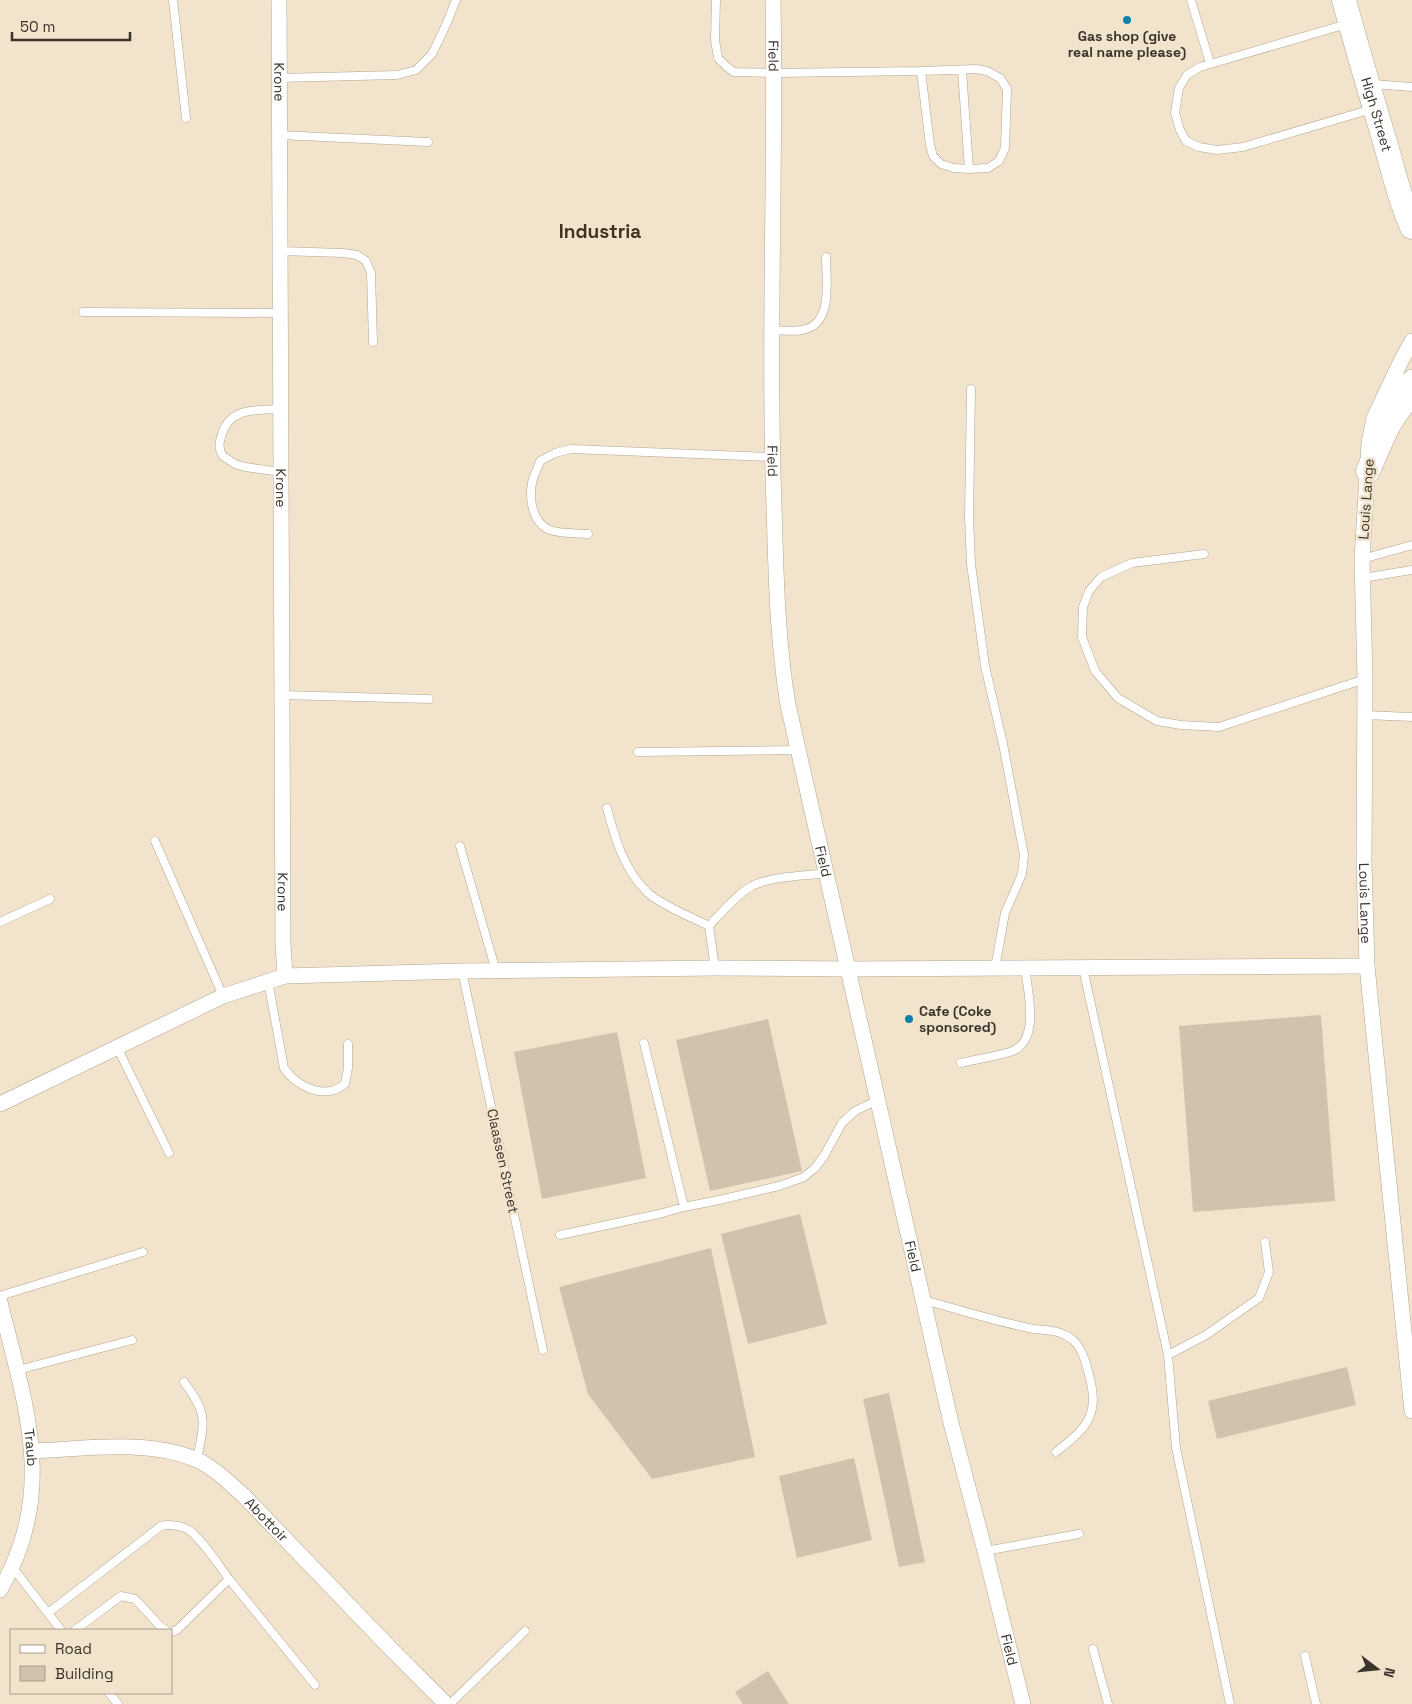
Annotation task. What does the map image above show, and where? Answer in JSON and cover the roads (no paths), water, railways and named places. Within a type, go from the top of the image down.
[{"type":"main road","name":"High Street","points":[[1344,0],[1402,206],[1412,227]]},
{"type":"main road","points":[[1368,471],[1387,426],[1399,407],[1412,394]]},
{"type":"street","name":"Krone","points":[[279,0],[282,943],[285,976]]},
{"type":"street","name":"Field","points":[[773,0],[772,457],[781,664],[798,750],[951,1423],[986,1551],[1023,1704]]},
{"type":"street","name":"Louis Lange","points":[[1412,341],[1383,398],[1373,427],[1370,443],[1362,559],[1365,679],[1367,966],[1412,1411]]},
{"type":"street","points":[[1383,398],[1412,377]]},
{"type":"street","points":[[0,1104],[223,996],[285,976],[462,971],[715,968],[1367,966]]},
{"type":"street","name":"Traub","points":[[0,1302],[18,1370],[33,1451],[31,1506],[25,1535],[13,1568],[0,1590]]},
{"type":"street","name":"Abottoir","points":[[33,1451],[139,1447],[171,1451],[197,1460],[220,1474],[244,1496],[446,1704]]},
{"type":"lane","points":[[173,0],[186,118]]},
{"type":"lane","points":[[279,78],[397,75],[416,70],[432,54],[456,0]]},
{"type":"lane","points":[[716,0],[715,40],[718,58],[726,68],[734,72],[774,74],[921,72],[976,69],[987,71],[1000,78],[1007,89],[1005,148],[999,161],[988,168],[954,168],[941,164],[933,156],[921,72]]},
{"type":"lane","points":[[1191,0],[1210,63]]},
{"type":"lane","points":[[1350,23],[1210,63],[1187,75],[1179,88],[1175,113],[1180,130],[1186,141],[1199,147],[1217,150],[1243,147],[1374,108]]},
{"type":"lane","points":[[962,70],[969,169]]},
{"type":"lane","points":[[1367,84],[1412,87]]},
{"type":"lane","points":[[279,134],[428,142]]},
{"type":"lane","points":[[280,251],[343,253],[357,255],[366,262],[371,273],[373,342]]},
{"type":"lane","points":[[771,330],[803,330],[815,324],[821,316],[826,306],[827,295],[826,256]]},
{"type":"lane","points":[[83,312],[280,314]]},
{"type":"lane","points":[[971,389],[969,518],[971,564],[985,666],[1003,744],[1024,855],[1022,874],[1005,913],[995,968]]},
{"type":"lane","points":[[281,408],[237,414],[226,423],[219,444],[223,456],[235,464],[281,472]]},
{"type":"lane","points":[[588,534],[548,529],[538,521],[532,509],[532,483],[540,461],[556,453],[571,449],[772,457]]},
{"type":"lane","points":[[1362,559],[1412,545]]},
{"type":"lane","points":[[1204,554],[1132,563],[1101,577],[1089,591],[1083,606],[1082,637],[1095,671],[1118,698],[1156,721],[1219,728],[1365,679]]},
{"type":"lane","points":[[1363,578],[1412,570]]},
{"type":"lane","points":[[282,695],[430,699]]},
{"type":"lane","points":[[1364,714],[1412,717]]},
{"type":"lane","points":[[638,752],[798,750]]},
{"type":"lane","points":[[607,808],[616,843],[627,865],[649,893],[677,911],[709,926]]},
{"type":"lane","points":[[155,841],[223,996]]},
{"type":"lane","points":[[460,846],[496,971]]},
{"type":"lane","points":[[709,926],[751,886],[766,881],[826,873]]},
{"type":"lane","points":[[0,922],[50,899]]},
{"type":"lane","points":[[709,926],[715,968]]},
{"type":"lane","points":[[961,1063],[1012,1052],[1027,1037],[1030,1014],[1025,968]]},
{"type":"lane","points":[[1083,968],[1168,1355],[1176,1448],[1230,1704]]},
{"type":"lane","name":"Claassen Street","points":[[462,971],[543,1350]]},
{"type":"lane","points":[[268,981],[284,1068],[290,1076],[301,1084],[318,1091],[334,1090],[345,1084],[348,1068],[348,1044]]},
{"type":"lane","points":[[644,1043],[684,1206]]},
{"type":"lane","points":[[117,1046],[169,1152]]},
{"type":"lane","points":[[560,1235],[770,1188],[804,1177],[815,1168],[824,1156],[842,1123],[854,1111],[878,1100]]},
{"type":"lane","points":[[1168,1355],[1206,1335],[1259,1298],[1269,1272],[1266,1242]]},
{"type":"lane","points":[[0,1296],[143,1252]]},
{"type":"lane","points":[[924,1300],[1012,1324],[1059,1332],[1074,1341],[1083,1356],[1089,1374],[1094,1398],[1093,1408],[1089,1420],[1081,1430],[1056,1452]]},
{"type":"lane","points":[[18,1370],[132,1340]]},
{"type":"lane","points":[[184,1382],[197,1400],[202,1413],[204,1426],[197,1460]]},
{"type":"lane","points":[[48,1613],[161,1526],[168,1525],[186,1528],[194,1534],[315,1685]]},
{"type":"lane","points":[[986,1551],[1079,1534]]},
{"type":"lane","points":[[13,1568],[60,1629]]},
{"type":"lane","points":[[172,1632],[177,1630],[229,1579]]},
{"type":"lane","points":[[76,1629],[121,1596],[135,1599],[164,1629]]},
{"type":"lane","points":[[450,1704],[524,1631]]},
{"type":"lane","points":[[1093,1649],[1108,1704]]},
{"type":"lane","points":[[1305,1656],[1316,1704]]},
{"type":"lane","points":[[110,1694],[118,1704]]},
{"type":"place","name":"Gas shop (give real name please)","points":[[1127,20]]},
{"type":"place","name":"Cafe (Coke sponsored)","points":[[909,1019]]},
{"type":"district","name":"Industria","points":[[600,231]]}]
